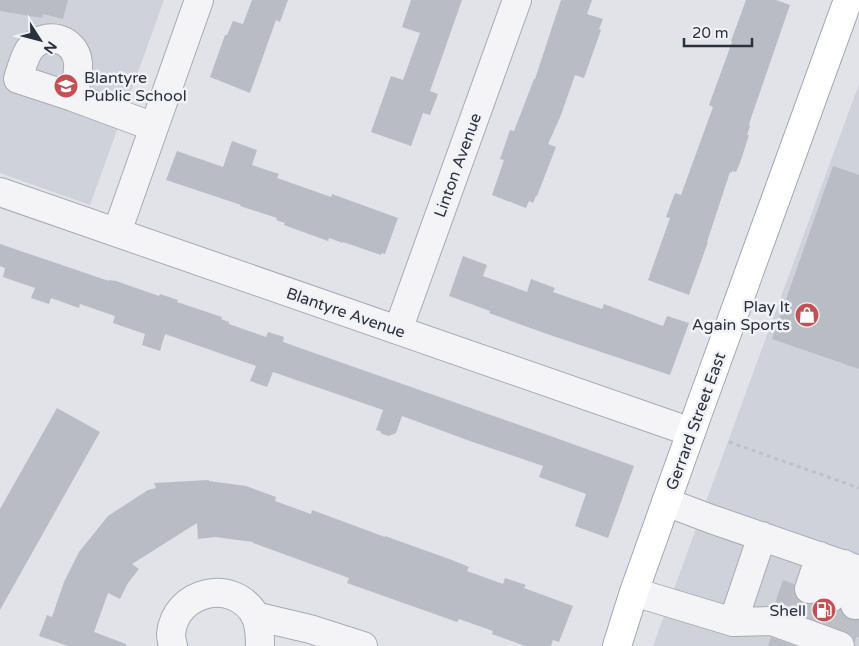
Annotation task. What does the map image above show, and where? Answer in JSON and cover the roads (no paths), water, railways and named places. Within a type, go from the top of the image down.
[{"type":"main road","name":"Gerrard Street East","points":[[617,646],[634,592],[691,432],[848,0]]},
{"type":"street","points":[[117,232],[199,0]]},
{"type":"street","name":"Linton Avenue","points":[[398,330],[517,0]]},
{"type":"street","points":[[73,97],[154,127]]},
{"type":"street","name":"Blantyre Avenue","points":[[0,192],[691,432]]},
{"type":"street","points":[[666,502],[841,564],[839,596]]},
{"type":"street","points":[[733,622],[762,536]]},
{"type":"street","points":[[634,592],[733,622],[772,621],[823,633]]},
{"type":"street","points":[[173,646],[171,635],[175,621],[182,608],[193,599],[206,594],[221,593],[235,597],[246,604],[255,616],[260,631],[260,646]]},
{"type":"street","points":[[255,616],[310,629],[363,646]]},
{"type":"tunnel","points":[[799,617],[809,589]]},
{"type":"tunnel","points":[[823,625],[832,597]]},
{"type":"tunnel","points":[[845,633],[855,605]]},
{"type":"place","name":"Blantyre Public School","points":[[66,86]]},
{"type":"place","name":"Play It Again Sports","points":[[807,315]]},
{"type":"place","name":"Shell","points":[[824,610]]}]
